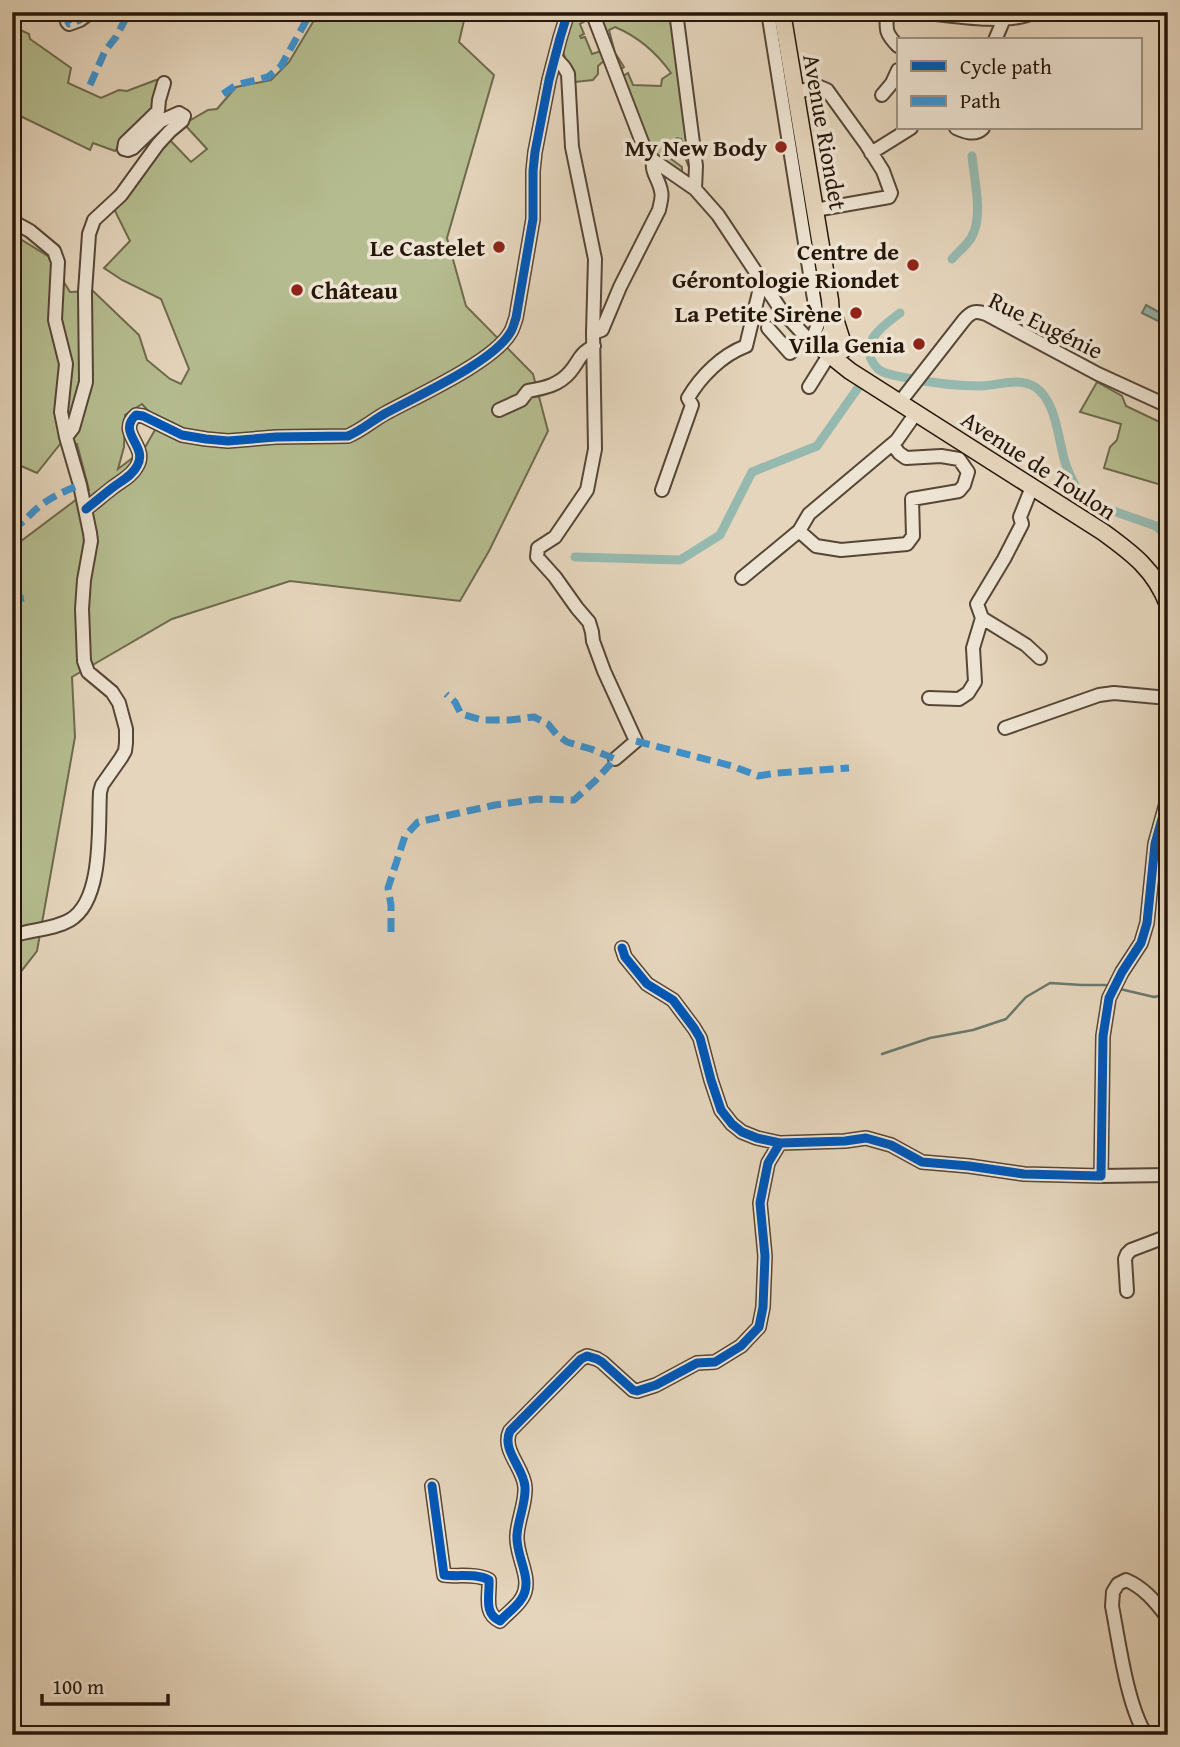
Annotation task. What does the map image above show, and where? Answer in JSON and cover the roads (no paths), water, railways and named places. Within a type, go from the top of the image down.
[{"type":"main road","name":"Avenue Riondet","points":[[782,12],[830,300],[832,325],[826,345]]},
{"type":"main road","name":"Avenue de Toulon","points":[[826,345],[850,371],[1130,551],[1153,575],[1168,605]]},
{"type":"street","points":[[67,22],[69,24],[80,20],[91,12]]},
{"type":"street","points":[[86,509],[128,477],[138,465],[140,456],[129,428],[130,420],[136,415],[182,435],[206,439],[228,441],[348,436],[358,432],[373,419],[471,367],[501,345],[511,333],[516,318],[533,219],[535,152],[555,57],[568,12]]},
{"type":"street","points":[[592,12],[645,150],[653,160],[695,189],[718,215],[781,310],[826,345]]},
{"type":"street","points":[[676,12],[696,166],[695,189]]},
{"type":"street","points":[[768,12],[818,324],[826,345],[809,387]]},
{"type":"street","points":[[887,12],[886,31],[897,45]]},
{"type":"street","points":[[919,12],[1004,19],[1034,12]]},
{"type":"street","points":[[996,38],[1004,19]]},
{"type":"street","points":[[555,57],[568,74],[572,147],[595,259],[595,449],[587,490],[555,537],[538,548],[537,557],[589,622],[604,671],[636,741],[615,759]]},
{"type":"street","points":[[882,95],[897,72]]},
{"type":"street","points":[[66,437],[73,428],[86,382],[85,292],[89,234],[94,220],[121,195],[158,144],[182,121],[184,116],[179,113],[161,121],[133,148],[124,149],[125,143],[158,111],[164,83]]},
{"type":"street","points":[[795,92],[820,87],[827,90],[883,171],[891,193],[889,197],[815,210]]},
{"type":"street","points":[[871,153],[908,130]]},
{"type":"street","points":[[961,130],[979,130]]},
{"type":"street","points":[[499,410],[521,400],[528,391],[550,388],[570,373],[581,354],[602,330],[620,287],[659,210],[662,191],[652,168],[653,160]]},
{"type":"street","points":[[12,221],[30,231],[54,251],[58,262],[55,320],[66,365],[61,412],[86,509],[91,541],[83,580],[84,661],[88,672],[113,692],[119,703],[126,729],[126,743],[121,758],[100,792],[99,845],[88,902],[80,912],[61,925],[12,936]]},
{"type":"street","points":[[662,490],[692,405],[688,398],[697,384],[723,359],[746,346],[762,280]]},
{"type":"street","name":"Rue Eugénie","points":[[900,402],[964,320],[976,311],[1098,374],[1168,406]]},
{"type":"street","points":[[768,328],[790,353],[826,345]]},
{"type":"street","points":[[741,579],[799,531],[809,514],[892,445],[916,412]]},
{"type":"street","points":[[799,531],[816,546],[841,550],[907,544],[913,537],[912,499],[960,491],[968,472],[959,459],[941,456],[906,458],[892,445]]},
{"type":"street","points":[[929,698],[959,699],[975,682],[973,649],[982,618],[977,604],[1021,524],[1020,517],[1032,487]]},
{"type":"street","points":[[982,618],[1026,645],[1040,658]]},
{"type":"street","points":[[1005,728],[1099,695],[1114,693],[1168,698]]},
{"type":"street","points":[[1101,1175],[1103,1036],[1109,998],[1141,943],[1147,923],[1155,844],[1168,797]]},
{"type":"street","points":[[622,948],[625,957],[647,984],[673,1000],[694,1028],[700,1038],[721,1110],[732,1124],[757,1138],[780,1143],[866,1138],[891,1145],[922,1162],[1024,1174],[1161,1176],[1168,1184]]},
{"type":"street","points":[[432,1486],[444,1575],[481,1576],[489,1580],[489,1611],[500,1622],[524,1596],[526,1588],[516,1539],[525,1487],[511,1452],[508,1436],[510,1431],[587,1356],[597,1359],[637,1391],[656,1385],[697,1363],[715,1362],[750,1338],[759,1327],[763,1307],[765,1256],[760,1203],[768,1163],[780,1143]]},
{"type":"street","points":[[1128,1292],[1125,1259],[1127,1254],[1168,1236]]},
{"type":"street","points":[[1146,1735],[1139,1723],[1129,1688],[1111,1606],[1118,1584],[1126,1580],[1138,1585],[1168,1618]]},
{"type":"water","points":[[1146,305],[1168,317],[1168,326],[1142,313]]},
{"type":"waterway","points":[[952,259],[971,238],[977,220],[972,156]]},
{"type":"waterway","points":[[900,313],[877,332],[870,344],[869,351],[875,366],[894,375],[944,384],[982,386],[1022,382],[1035,387],[1048,402],[1066,465],[1082,500],[1156,526],[1168,536]]},
{"type":"waterway","points":[[575,557],[680,560],[720,535],[752,472],[817,446],[860,385]]},
{"type":"waterway","points":[[882,1054],[930,1038],[973,1030],[1006,1019],[1026,997],[1050,983],[1106,985]]},
{"type":"waterway","points":[[1120,989],[1154,997],[1168,994]]},
{"type":"place","name":"My New Body","points":[[781,147]]},
{"type":"place","name":"Le Castelet","points":[[499,247]]},
{"type":"place","name":"Centre de Gérontologie Riondet","points":[[913,265]]},
{"type":"place","name":"Château","points":[[297,290]]},
{"type":"place","name":"La Petite Sirène","points":[[856,313]]},
{"type":"place","name":"Villa Genia","points":[[919,344]]}]
